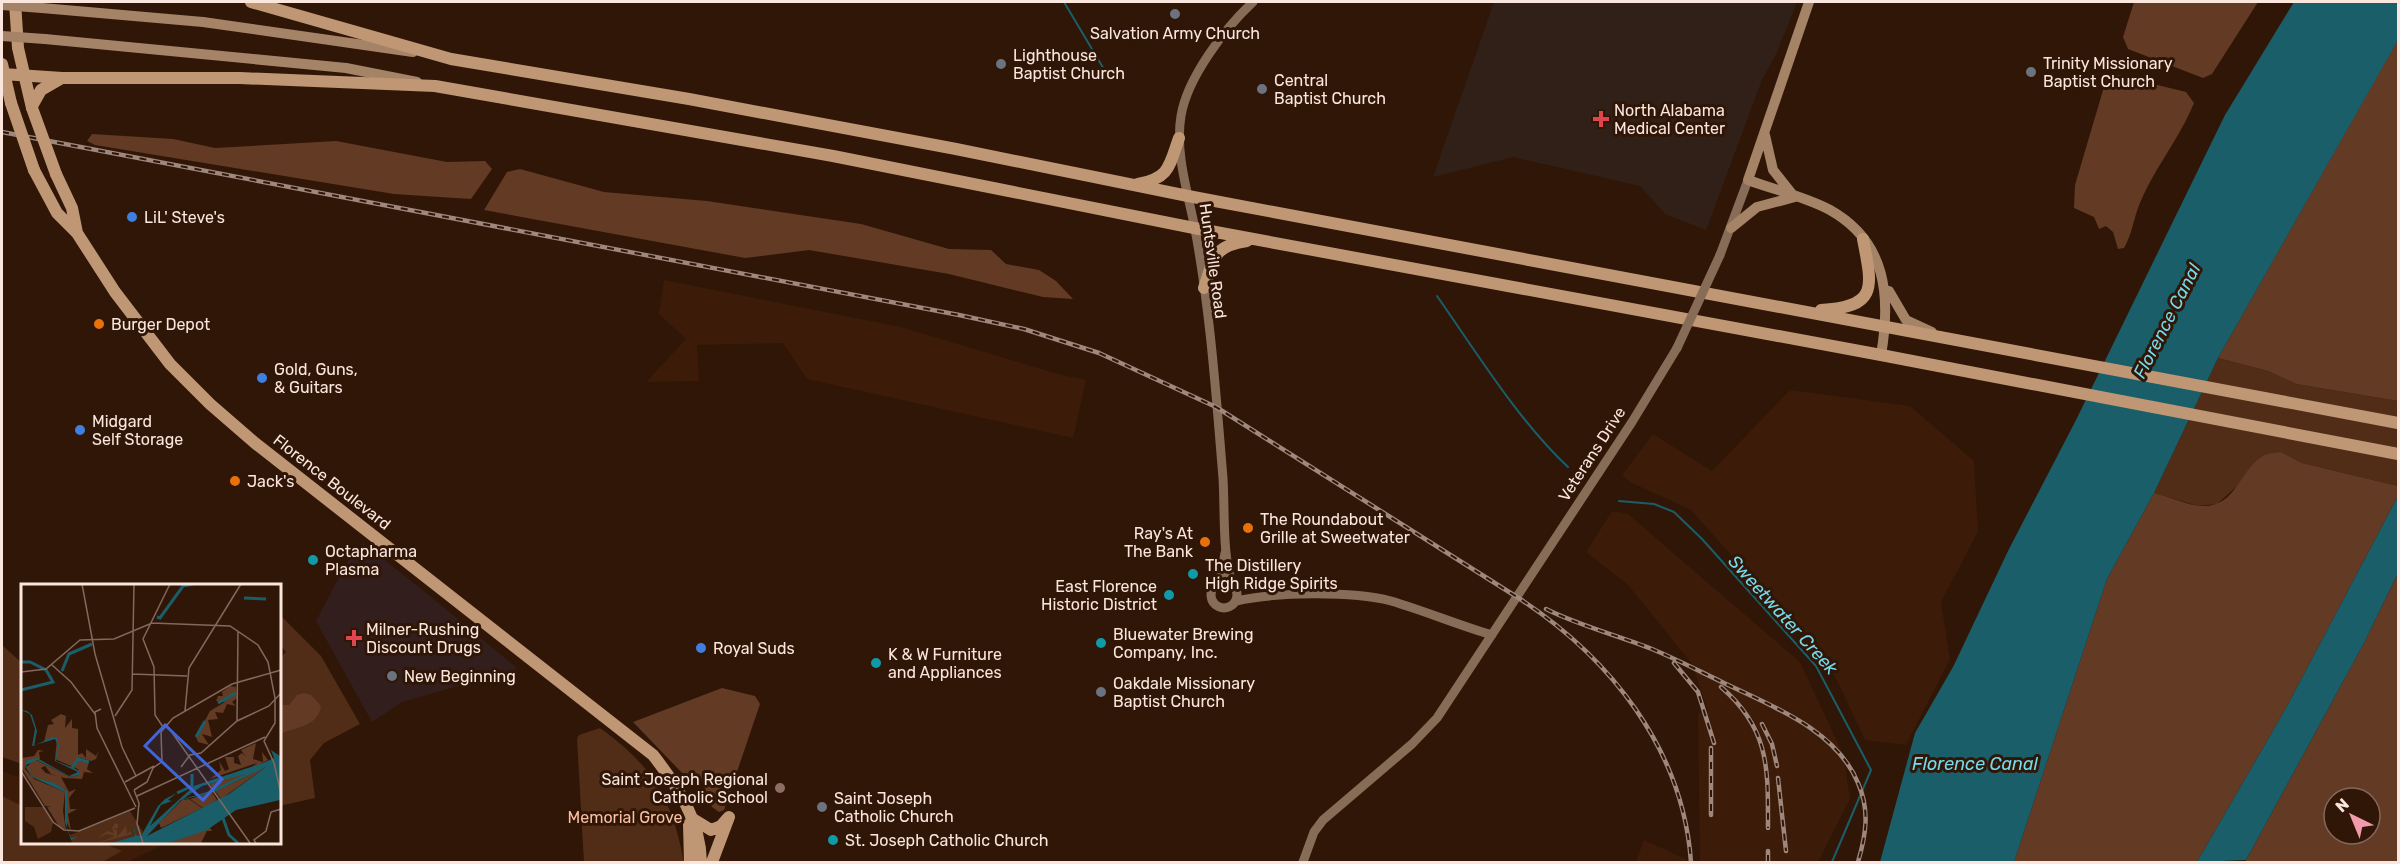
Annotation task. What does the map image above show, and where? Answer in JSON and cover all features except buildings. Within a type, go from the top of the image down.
[{"type":"highway","name":"Florence Boulevard","points":[[15,2],[24,76],[32,107],[56,174],[72,208],[77,233]]},
{"type":"highway","points":[[251,2],[451,59],[689,99],[1188,196],[2398,423]]},
{"type":"highway","name":"Florence Boulevard","points":[[2,71],[7,96],[34,170],[57,213],[77,233],[142,329],[170,364],[210,404],[255,442],[652,755],[674,783],[691,814],[702,862]]},
{"type":"highway","points":[[2,71],[24,76],[62,78],[240,78],[435,86],[461,90],[928,174],[1194,228],[1881,355],[2398,454]]},
{"type":"highway","points":[[32,107],[41,90],[62,78]]},
{"type":"highway","points":[[1132,185],[1160,177],[1167,170],[1179,138]]},
{"type":"highway","points":[[1802,310],[1845,308],[1862,299],[1870,282],[1863,238]]},
{"type":"highway","points":[[1204,288],[1213,261],[1226,244],[1257,239]]},
{"type":"highway","points":[[690,862],[691,814]]},
{"type":"highway","points":[[691,814],[711,830],[721,826],[729,817],[712,862]]},
{"type":"main road","name":"Huntsville Road","points":[[1234,588],[1227,548],[1223,478],[1204,288],[1179,138],[1183,102],[1193,82],[1235,20],[1252,2]]},
{"type":"main road","name":"Veterans Drive","points":[[1303,862],[1310,842],[1323,820],[1429,728],[1492,635],[1677,348],[1731,228],[1809,2]]},
{"type":"main road","points":[[2,5],[203,22],[428,54]]},
{"type":"main road","points":[[2,36],[346,68],[435,86]]},
{"type":"main road","points":[[1765,132],[1773,170],[1780,182],[1795,197]]},
{"type":"main road","points":[[1748,180],[1828,209],[1854,228],[1863,238],[1901,315],[1906,320],[1943,338]]},
{"type":"main road","points":[[1731,228],[1757,207],[1795,197]]},
{"type":"main road","points":[[1881,272],[1887,303],[1881,355]]},
{"type":"main road","name":"Huntsville Road","points":[[1216,584],[1227,548]]},
{"type":"main road","points":[[1265,596],[1234,588],[1227,582],[1216,584],[1210,593],[1216,606],[1227,608],[1236,601],[1265,596],[1335,595],[1375,598],[1492,635]]},
{"type":"main road","points":[[1234,588],[1236,601]]},
{"type":"shaded area","name":"North Alabama Medical Center","points":[[1494,2],[1797,2],[1777,52],[1762,80],[1706,230],[1665,214],[1640,186],[1513,157],[1433,177]]},
{"type":"shaded area","points":[[2134,2],[2258,2],[2212,74],[2203,78],[2128,49],[2123,37]]},
{"type":"shaded area","points":[[2398,39],[2398,401],[2296,384],[2268,371],[2218,358]]},
{"type":"shaded area","points":[[2113,74],[2186,92],[2194,103],[2144,194],[2127,243],[2124,248],[2118,249],[2113,232],[2106,226],[2099,229],[2094,217],[2074,208],[2075,185],[2106,80]]},
{"type":"shaded area","points":[[92,134],[173,139],[215,148],[336,141],[447,162],[485,161],[492,169],[471,199],[394,194],[95,145],[87,141]]},
{"type":"shaded area","points":[[520,169],[604,192],[707,201],[861,224],[949,249],[991,250],[1006,264],[1039,270],[1056,281],[1073,299],[1043,297],[949,274],[809,250],[745,258],[484,210],[507,172]]},
{"type":"shaded area","points":[[664,280],[901,327],[1058,374],[1086,380],[1073,438],[807,379],[783,343],[697,345],[699,381],[646,382],[686,339],[659,314]]},
{"type":"shaded area","points":[[1790,390],[1910,406],[1974,461],[1978,532],[1941,602],[1950,659],[1906,745],[1865,740],[1830,666],[1691,510],[1630,482],[1622,475],[1653,434],[1712,471]]},
{"type":"shaded area","points":[[2281,452],[2302,463],[2398,486],[2398,496],[2286,708],[2197,862],[2014,862],[2107,579],[2154,493],[2195,505],[2212,505],[2230,495],[2248,470],[2263,456]]},
{"type":"shaded area","points":[[1612,511],[1628,514],[1800,662],[1844,756],[1850,799],[1818,862],[1700,862],[1698,713],[1708,711],[1692,664],[1628,585],[1586,552]]},
{"type":"shaded area","points":[[363,543],[518,669],[402,702],[372,722],[316,621],[352,553]]},
{"type":"shaded area","points":[[2398,573],[2398,862],[2245,862],[2364,643]]},
{"type":"shaded area","points":[[722,688],[755,696],[760,704],[724,810],[719,812],[712,807],[700,777],[684,775],[633,722]]},
{"type":"shaded area","points":[[304,693],[311,695],[321,706],[319,713],[311,722],[280,734],[280,705],[289,705],[297,695]]},
{"type":"shaded area","points":[[2,771],[21,778],[21,843],[168,843],[127,862],[2,862]]},
{"type":"shaded area","points":[[1644,840],[1686,859],[1686,862],[1636,862]]},
{"type":"green space","points":[[2218,358],[2268,371],[2296,384],[2398,401],[2398,486],[2302,463],[2281,452],[2252,466],[2243,481],[2217,504],[2198,506],[2154,493]]},
{"type":"green space","points":[[280,615],[321,656],[360,724],[324,743],[310,760],[315,798],[280,806],[280,658],[286,652],[280,645]]},
{"type":"green space","points":[[2,645],[21,662],[21,764],[2,757]]},
{"type":"green space","name":"Memorial Grove","points":[[600,728],[647,770],[666,802],[684,862],[584,862],[577,739],[579,735]]},
{"type":"green space","points":[[2,796],[21,806],[21,843],[103,843],[122,851],[102,862],[2,862]]},
{"type":"water","name":"Florence Canal","points":[[2294,2],[2398,2],[2398,40],[2218,358],[2154,493],[2107,579],[2014,862],[1880,862],[1915,733],[1953,667],[2009,549],[2076,420],[2225,115]]},
{"type":"water","points":[[2398,496],[2398,573],[2364,643],[2246,860],[2197,862],[2286,708]]},
{"type":"waterway","name":"Sweetwater Creek","points":[[1064,2],[1105,71]]},
{"type":"waterway","name":"Sweetwater Creek","points":[[1437,296],[1515,407],[1568,467]]},
{"type":"waterway","name":"Sweetwater Creek","points":[[1619,501],[1654,504],[1674,512],[1702,539],[1816,666],[1871,770],[1832,862]]},
{"type":"railway","points":[[2,132],[959,315],[1024,329],[1099,353],[1216,407],[1517,597],[1551,621],[1611,677],[1636,710],[1657,744],[1674,781],[1685,821],[1691,862]]},
{"type":"railway","points":[[1546,609],[1670,657],[1781,710],[1818,734],[1848,764],[1862,793],[1866,822],[1858,862]]},
{"type":"railway","points":[[1674,663],[1698,692],[1714,743]]},
{"type":"railway","points":[[1721,687],[1749,718],[1763,751],[1768,787],[1768,828]]},
{"type":"railway","points":[[1762,724],[1772,744],[1777,766]]},
{"type":"railway","points":[[1711,748],[1711,815]]},
{"type":"railway","points":[[1778,778],[1786,851]]},
{"type":"railway","points":[[1768,851],[1768,862]]},
{"type":"place","name":"Salvation Army Church","points":[[1175,14]]},
{"type":"place","name":"Lighthouse Baptist Church","points":[[1001,64]]},
{"type":"place","name":"Trinity Missionary Baptist Church","points":[[2031,72]]},
{"type":"place","name":"Central Baptist Church","points":[[1262,89]]},
{"type":"place","name":"North Alabama Medical Center","points":[[1601,119]]},
{"type":"place","name":"LiL' Steve's","points":[[132,217]]},
{"type":"place","name":"Burger Depot","points":[[99,324]]},
{"type":"place","name":"Gold, Guns, & Guitars","points":[[262,378]]},
{"type":"place","name":"Midgard Self Storage","points":[[80,430]]},
{"type":"place","name":"Jack's","points":[[235,481]]},
{"type":"place","name":"The Roundabout Grille at Sweetwater","points":[[1248,528]]},
{"type":"place","name":"Ray's At The Bank","points":[[1205,542]]},
{"type":"place","name":"Octapharma Plasma","points":[[313,560]]},
{"type":"place","name":"The Distillery High Ridge Spirits","points":[[1193,574]]},
{"type":"place","name":"East Florence Historic District","points":[[1169,595]]},
{"type":"place","name":"Milner-Rushing Discount Drugs","points":[[354,638]]},
{"type":"place","name":"Bluewater Brewing Company, Inc.","points":[[1101,643]]},
{"type":"place","name":"Royal Suds","points":[[701,648]]},
{"type":"place","name":"K & W Furniture and Appliances","points":[[876,663]]},
{"type":"place","name":"New Beginning","points":[[392,676]]},
{"type":"place","name":"Oakdale Missionary Baptist Church","points":[[1101,692]]},
{"type":"place","name":"Saint Joseph Regional Catholic School","points":[[780,788]]},
{"type":"place","name":"Saint Joseph Catholic Church","points":[[822,807]]},
{"type":"place","name":"St. Joseph Catholic Church","points":[[833,840]]}]
